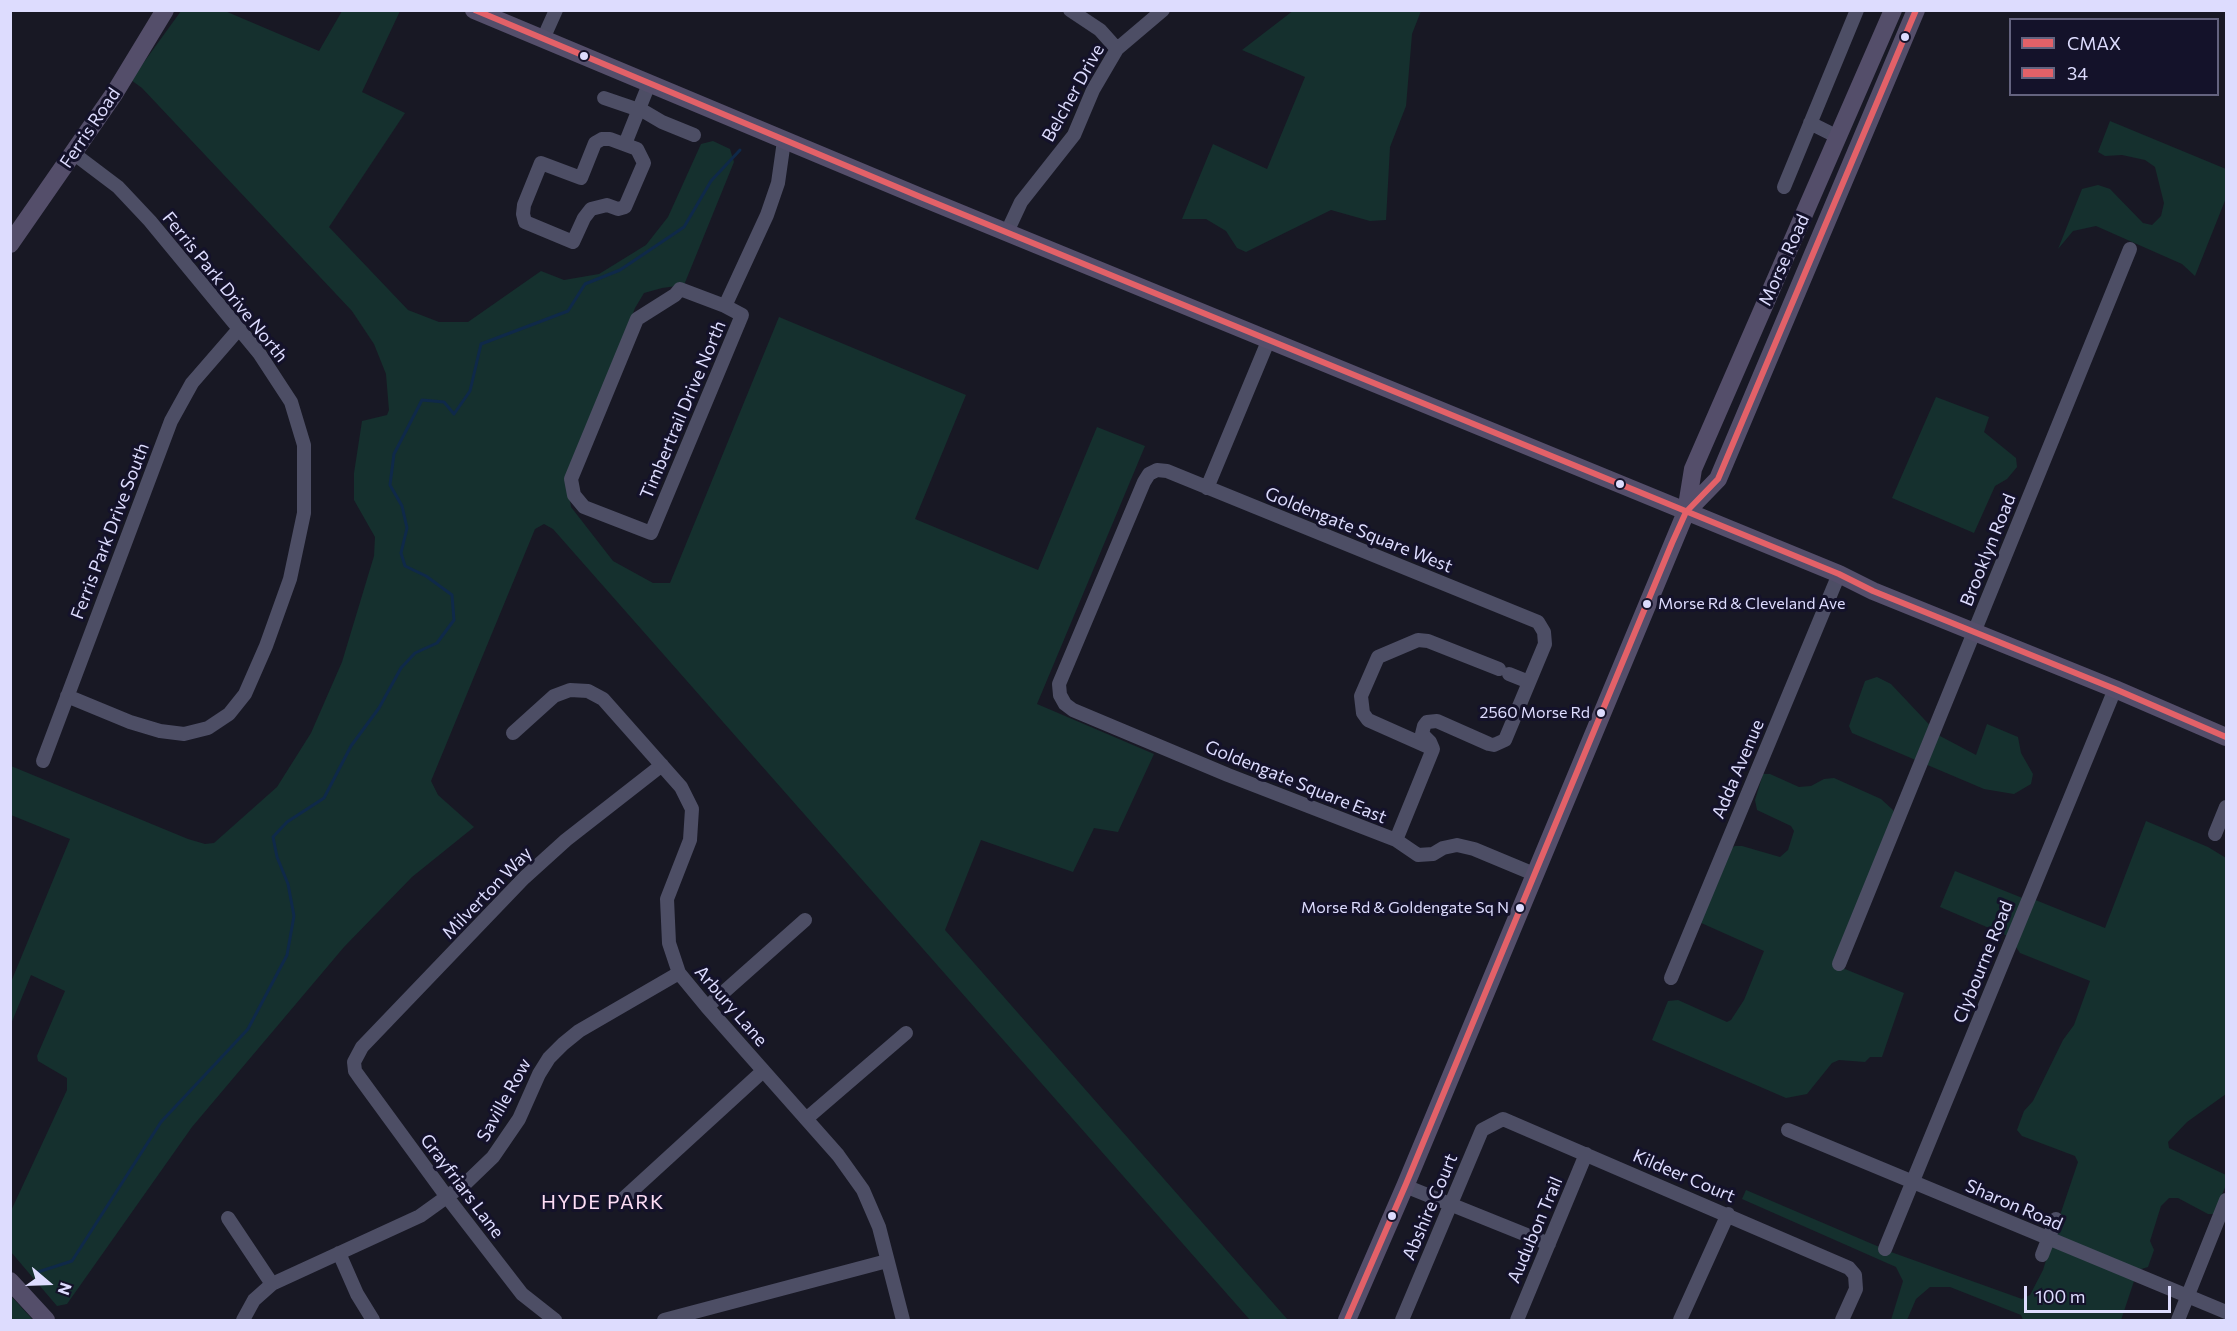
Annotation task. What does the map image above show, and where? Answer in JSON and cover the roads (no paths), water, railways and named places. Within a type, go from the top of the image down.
[{"type":"main road","name":"Ferris Road","points":[[10,243],[135,61],[165,10]]},
{"type":"main road","points":[[474,10],[784,141],[1839,574],[1873,591],[2115,689],[2226,737]]},
{"type":"main road","name":"Morse Road","points":[[1349,1319],[1686,512],[1693,470],[1893,10]]},
{"type":"main road","name":"Morse Road","points":[[1686,512],[1718,479],[1916,10]]},
{"type":"main road","points":[[1860,147],[1857,134],[1870,88],[1876,49]]},
{"type":"main road","points":[[1813,256],[1836,167],[1839,137]]},
{"type":"main road","points":[[10,1281],[46,1320]]},
{"type":"street","points":[[543,39],[556,10]]},
{"type":"street","points":[[1070,10],[1100,30],[1117,49]]},
{"type":"street","name":"Belcher Drive","points":[[1007,232],[1022,202],[1074,135],[1093,90],[1117,49],[1163,10]]},
{"type":"street","points":[[1784,187],[1857,10]]},
{"type":"street","points":[[625,144],[650,84]]},
{"type":"street","points":[[604,98],[639,110],[694,135]]},
{"type":"street","points":[[1810,123],[1839,137]]},
{"type":"street","points":[[602,139],[625,144],[637,149],[644,163],[625,207],[618,209],[608,205],[591,209],[584,218],[573,242],[525,222],[524,205],[541,163],[580,178],[595,143],[602,139]]},
{"type":"street","name":"Timbertrail Drive North","points":[[725,306],[767,215],[778,183],[784,141]]},
{"type":"street","name":"Ferris Park Drive North","points":[[67,696],[130,722],[160,731],[184,734],[208,728],[229,714],[245,694],[267,646],[290,579],[304,513],[304,445],[291,402],[259,353],[150,222],[118,187],[73,153]]},
{"type":"street","name":"Brooklyn Road","points":[[1839,964],[2130,249]]},
{"type":"street","name":"Timbertrail Drive North","points":[[680,289],[725,306],[742,315],[651,533],[584,507],[574,495],[571,479],[638,319],[675,296],[680,289]]},
{"type":"street","name":"Ferris Park Drive South","points":[[44,761],[171,421],[192,383],[238,330]]},
{"type":"street","points":[[1207,488],[1269,339]]},
{"type":"street","name":"Goldengate Square West","points":[[1059,684],[1144,482],[1149,474],[1157,470],[1167,471],[1538,622],[1544,632],[1545,644],[1529,682]]},
{"type":"street","name":"Adda Avenue","points":[[1671,978],[1839,574]]},
{"type":"street","points":[[1396,840],[1433,749],[1422,734],[1424,726],[1432,720],[1489,744],[1500,743],[1505,740],[1529,682],[1428,641],[1418,640],[1378,657],[1361,696],[1363,713],[1368,720],[1433,749]]},
{"type":"street","name":"Goldengate Square East","points":[[1059,684],[1060,694],[1065,704],[1073,710],[1228,775],[1396,840],[1418,855],[1433,854],[1443,848],[1457,845],[1474,849],[1534,874]]},
{"type":"street","name":"Clybourne Road","points":[[1885,1249],[2115,689]]},
{"type":"street","name":"Arbury Lane","points":[[513,733],[554,696],[570,690],[588,691],[603,699],[681,787],[692,809],[690,840],[667,899],[669,943],[679,973],[838,1155],[863,1190],[879,1227],[903,1320]]},
{"type":"street","name":"Milverton Way","points":[[354,1062],[362,1047],[524,878],[566,840],[662,765]]},
{"type":"street","points":[[2215,834],[2226,807]]},
{"type":"street","points":[[707,1007],[806,920]]},
{"type":"street","name":"Saville Row","points":[[243,1320],[254,1300],[272,1284],[420,1216],[466,1183],[493,1157],[519,1119],[539,1074],[549,1058],[563,1044],[579,1031],[679,973]]},
{"type":"street","points":[[806,1119],[906,1033]]},
{"type":"street","name":"Grayfriars Lane","points":[[354,1062],[355,1071],[360,1078],[447,1197],[522,1294],[555,1320]]},
{"type":"street","points":[[623,1199],[763,1071]]},
{"type":"street","name":"Kildeer Court","points":[[1503,1119],[1849,1268],[1855,1275],[1856,1289],[1842,1320]]},
{"type":"street","name":"Abshire Court","points":[[1402,1320],[1482,1130],[1503,1119]]},
{"type":"street","name":"Sharon Road","points":[[1788,1130],[2226,1312]]},
{"type":"street","name":"Audubon Trail","points":[[1517,1320],[1586,1154]]},
{"type":"street","points":[[1405,1186],[1549,1244]]},
{"type":"street","points":[[2178,1320],[2226,1200]]},
{"type":"street","points":[[1680,1320],[1728,1214]]},
{"type":"street","points":[[228,1218],[272,1284]]},
{"type":"street","points":[[2042,1255],[2056,1219]]},
{"type":"street","points":[[339,1253],[357,1294],[373,1320]]},
{"type":"street","points":[[664,1320],[887,1261]]},
{"type":"waterway","points":[[38,1272],[72,1261],[161,1122],[248,1029],[287,955],[294,916],[288,884],[277,857],[273,837],[287,822],[324,798],[351,746],[379,708],[401,668],[415,653],[437,643],[454,620],[452,595],[426,576],[405,566],[401,553],[407,528],[402,506],[390,485],[394,454],[422,400],[444,402],[454,414],[470,391],[481,344],[568,311],[585,284],[620,270],[684,227],[711,181],[740,150]]},
{"type":"place","name":"Morse Rd & Cleveland Ave","points":[[1647,604]]},
{"type":"place","name":"2560 Morse Rd","points":[[1601,713]]},
{"type":"place","name":"Morse Rd & Goldengate Sq N","points":[[1520,908]]},
{"type":"district","name":"HYDE PARK","points":[[603,1202]]}]
